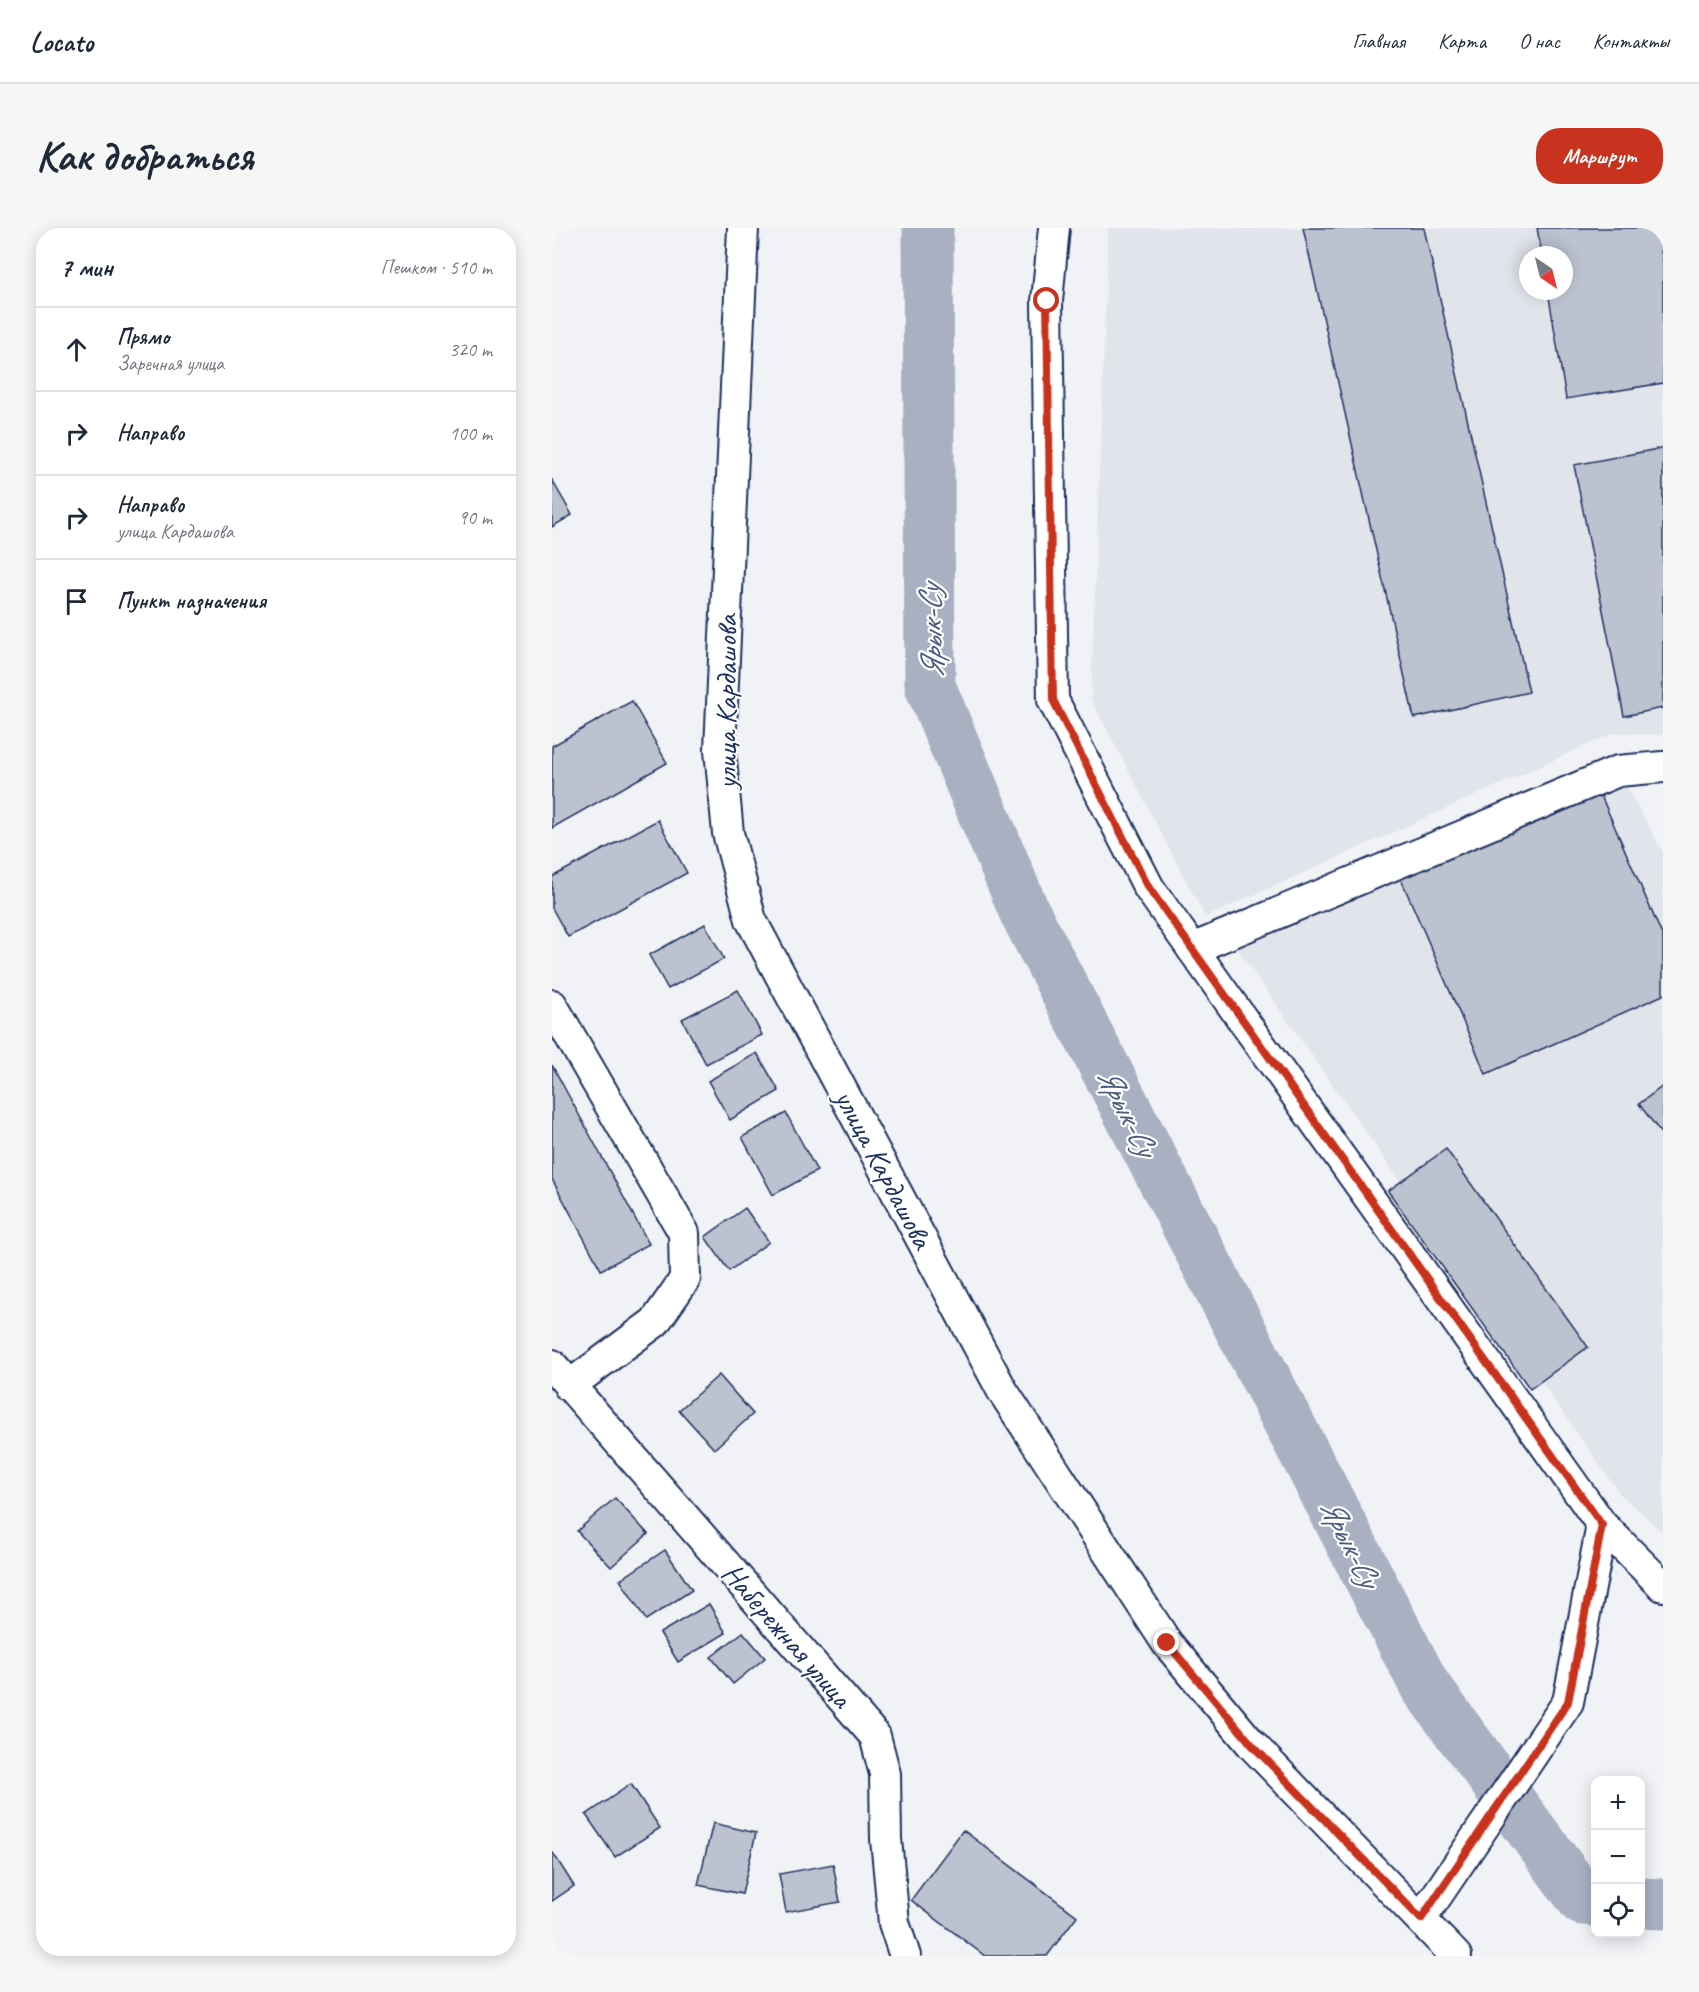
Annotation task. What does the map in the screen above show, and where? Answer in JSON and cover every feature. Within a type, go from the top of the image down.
[{"type":"street","name":"улица Кардашова","points":[[743,228],[720,750],[728,833],[751,920],[1002,1390],[1167,1643],[1253,1746],[1456,1956]]},
{"type":"street","points":[[1054,228],[1047,301],[1053,700],[1149,888],[1602,1525],[1663,1586]]},
{"type":"street","points":[[1192,949],[1618,771],[1663,767]]},
{"type":"street","points":[[552,1005],[684,1233],[685,1279],[655,1322],[561,1376]]},
{"type":"street","name":"Набережная улица","points":[[561,1376],[875,1736],[885,1774],[886,1839],[894,1923],[905,1956]]},
{"type":"street","points":[[1421,1919],[1568,1702],[1602,1525]]},
{"type":"shaded area","points":[[1108,228],[1663,228],[1663,735],[1614,733],[1205,917],[1091,699]]},
{"type":"shaded area","points":[[1621,777],[1663,852],[1663,1532],[1620,1494],[1231,940]]},
{"type":"building","points":[[1303,228],[1424,228],[1529,692],[1414,718]]},
{"type":"building","points":[[1537,228],[1657,228],[1663,262],[1663,383],[1566,399],[1550,300],[1573,300],[1573,246],[1540,246]]},
{"type":"building","points":[[1663,448],[1663,708],[1624,716],[1574,465]]},
{"type":"building","points":[[552,480],[572,515],[552,527]]},
{"type":"building","points":[[632,701],[667,763],[552,828],[552,746]]},
{"type":"building","points":[[1595,782],[1663,937],[1663,995],[1486,1074],[1397,870]]},
{"type":"building","points":[[658,820],[687,873],[568,937],[552,908],[552,877]]},
{"type":"building","points":[[705,924],[724,959],[668,989],[649,955]]},
{"type":"building","points":[[738,990],[762,1035],[706,1064],[682,1019]]},
{"type":"building","points":[[757,1053],[779,1091],[730,1120],[708,1081]]},
{"type":"building","points":[[552,1065],[649,1244],[601,1270],[552,1179]]},
{"type":"building","points":[[1663,1086],[1663,1136],[1639,1104]]},
{"type":"building","points":[[786,1113],[817,1171],[773,1195],[742,1137]]},
{"type":"building","points":[[1446,1149],[1588,1347],[1530,1389],[1388,1191]]},
{"type":"building","points":[[745,1208],[769,1242],[729,1271],[705,1237]]},
{"type":"building","points":[[719,1375],[753,1414],[714,1449],[679,1410]]},
{"type":"building","points":[[615,1498],[648,1534],[611,1567],[577,1531]]},
{"type":"building","points":[[665,1550],[692,1590],[646,1620],[620,1580]]},
{"type":"building","points":[[709,1604],[726,1633],[678,1662],[660,1633]]},
{"type":"building","points":[[743,1632],[765,1658],[733,1684],[711,1657]]},
{"type":"building","points":[[631,1784],[660,1828],[615,1857],[586,1815]]},
{"type":"building","points":[[713,1823],[756,1833],[742,1894],[698,1885]]},
{"type":"building","points":[[963,1830],[1077,1916],[1047,1956],[985,1956],[911,1900]]},
{"type":"building","points":[[552,1854],[574,1886],[552,1901]]},
{"type":"building","points":[[833,1864],[840,1902],[786,1912],[779,1874]]},
{"type":"waterway","name":"Ярык-Су","points":[[928,228],[930,686],[1024,911],[1425,1686],[1583,1900],[1591,1901]]},
{"type":"waterway","name":"Ярык-Су","points":[[1645,1903],[1663,1904]]},
{"type":"route","points":[[1047,301],[1053,700],[1149,888],[1602,1525],[1568,1702],[1421,1919],[1253,1746],[1167,1643]]}]
